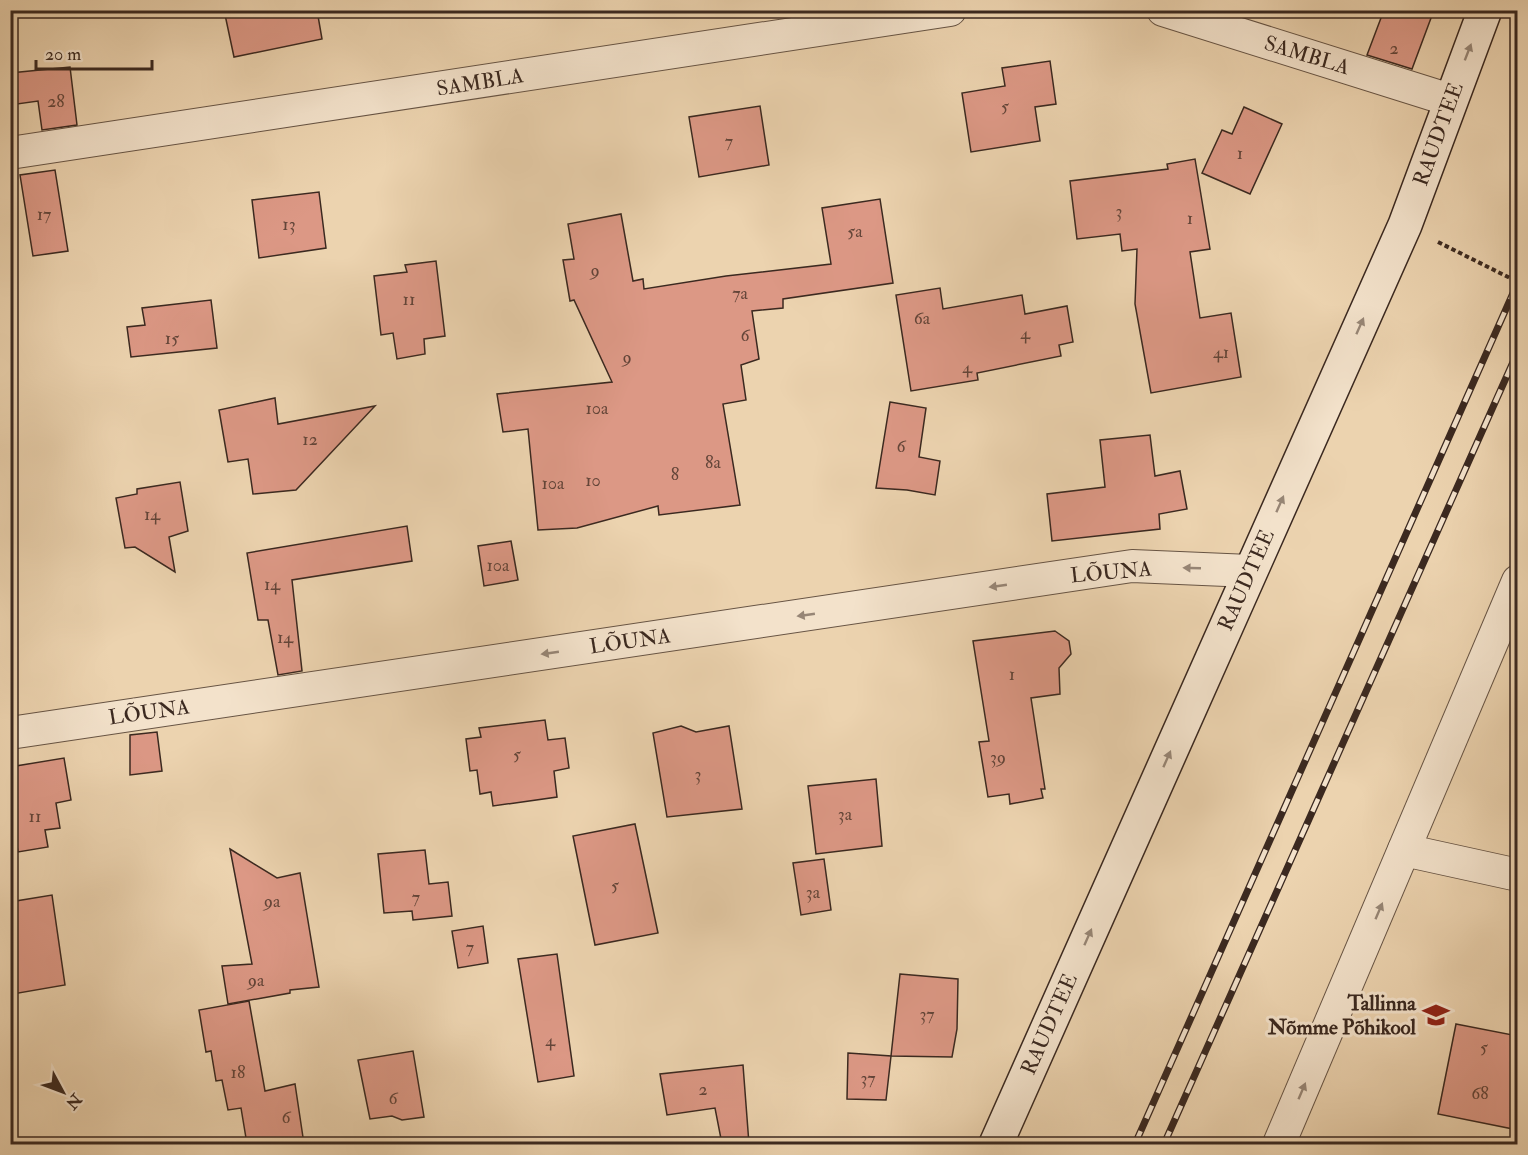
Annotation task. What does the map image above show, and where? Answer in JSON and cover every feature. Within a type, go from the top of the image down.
[{"type":"street","name":"SAMBLA","points":[[10,153],[950,10]]},
{"type":"street","name":"SAMBLA","points":[[1163,10],[1450,100]]},
{"type":"street","name":"RAUDTEE","points":[[996,1144],[1405,225],[1485,10]]},
{"type":"street","name":"LÕUNA","points":[[10,733],[1132,566],[1250,571]]},
{"type":"street","points":[[1280,1144],[1518,580]]},
{"type":"street","points":[[1404,850],[1518,875]]},
{"type":"path","points":[[1405,225],[1518,282]]},
{"type":"building","points":[[224,10],[317,10],[322,39],[234,57]]},
{"type":"building","points":[[1384,10],[1434,10],[1412,69],[1367,55]]},
{"type":"building","points":[[1050,61],[1056,104],[1035,107],[1040,141],[971,152],[962,93],[1005,86],[1002,68]]},
{"type":"building","points":[[70,67],[77,125],[42,130],[38,101],[10,105],[10,73]]},
{"type":"building","points":[[760,106],[769,165],[699,177],[689,117]]},
{"type":"building","points":[[1244,107],[1282,124],[1250,194],[1202,173],[1222,130],[1232,134]]},
{"type":"building","points":[[1195,159],[1210,249],[1190,252],[1200,318],[1231,313],[1241,377],[1151,393],[1135,304],[1137,249],[1122,251],[1120,234],[1077,239],[1070,181],[1168,169],[1167,164]]},
{"type":"building","points":[[55,170],[68,251],[33,256],[20,175]]},
{"type":"building","points":[[319,192],[326,248],[259,258],[252,200]]},
{"type":"building","points":[[880,199],[893,283],[783,299],[783,308],[752,311],[759,359],[741,365],[746,400],[723,404],[740,505],[659,515],[658,506],[577,528],[538,530],[528,429],[503,432],[497,394],[612,382],[574,300],[570,301],[563,260],[574,259],[568,224],[621,214],[633,281],[643,279],[644,289],[726,276],[831,264],[822,208]]},
{"type":"building","points":[[436,261],[445,336],[424,339],[425,354],[397,359],[393,333],[381,335],[374,276],[407,272],[405,265]]},
{"type":"building","points":[[940,288],[943,309],[1022,295],[1025,314],[1067,306],[1073,342],[1059,345],[1061,356],[977,373],[978,380],[911,391],[896,295]]},
{"type":"building","points":[[211,300],[217,348],[131,357],[127,327],[145,325],[142,308]]},
{"type":"building","points":[[275,398],[278,424],[375,406],[296,490],[253,494],[248,459],[228,462],[219,410]]},
{"type":"building","points":[[890,402],[926,408],[919,457],[940,461],[935,495],[876,488]]},
{"type":"building","points":[[1150,435],[1155,476],[1180,471],[1187,509],[1159,514],[1160,529],[1052,541],[1047,494],[1105,487],[1100,440]]},
{"type":"building","points":[[180,482],[188,531],[169,537],[175,572],[135,547],[125,548],[116,498],[137,494],[137,489]]},
{"type":"building","points":[[407,526],[412,561],[292,580],[302,671],[278,675],[268,620],[258,620],[247,553]]},
{"type":"building","points":[[511,541],[518,580],[484,586],[478,546]]},
{"type":"building","points":[[1055,631],[1069,641],[1071,654],[1059,668],[1060,694],[1031,698],[1045,789],[1041,789],[1043,798],[1010,804],[1009,794],[988,797],[979,742],[989,741],[973,641]]},
{"type":"building","points":[[545,720],[548,740],[565,738],[569,768],[554,771],[557,797],[493,806],[491,792],[480,794],[477,770],[470,771],[466,739],[481,737],[479,728]]},
{"type":"building","points":[[681,726],[696,732],[729,726],[742,809],[667,817],[653,733]]},
{"type":"building","points":[[157,732],[162,771],[130,775],[130,735]]},
{"type":"building","points":[[64,758],[71,800],[56,803],[60,828],[45,830],[48,847],[18,852],[10,803],[10,767]]},
{"type":"building","points":[[876,779],[882,846],[816,854],[808,786]]},
{"type":"building","points":[[635,824],[658,933],[595,945],[573,836]]},
{"type":"building","points":[[230,849],[277,878],[300,873],[319,987],[290,990],[290,993],[228,1004],[222,966],[252,964]]},
{"type":"building","points":[[425,850],[429,884],[448,882],[452,916],[413,920],[412,911],[384,913],[378,854]]},
{"type":"building","points":[[824,859],[831,910],[801,915],[793,863]]},
{"type":"building","points":[[52,895],[65,985],[13,994],[10,977],[10,902]]},
{"type":"building","points":[[483,926],[488,963],[458,968],[452,931]]},
{"type":"building","points":[[557,954],[574,1076],[538,1082],[518,959]]},
{"type":"building","points":[[900,974],[958,979],[957,1029],[952,1057],[891,1056]]},
{"type":"building","points":[[249,1001],[265,1091],[295,1084],[304,1144],[247,1144],[241,1108],[228,1110],[222,1080],[216,1081],[211,1051],[206,1052],[199,1010]]},
{"type":"building","points":[[1456,1024],[1518,1036],[1518,1130],[1438,1114]]},
{"type":"building","points":[[413,1051],[424,1117],[402,1120],[392,1116],[370,1119],[358,1060]]},
{"type":"building","points":[[848,1053],[891,1056],[886,1100],[847,1099]]},
{"type":"building","points":[[743,1065],[749,1144],[722,1144],[715,1108],[667,1115],[660,1074]]},
{"type":"railway","points":[[1135,1144],[1518,282]]},
{"type":"railway","points":[[1164,1144],[1518,351]]},
{"type":"place","name":"Tallinna Nõmme Põhikool","points":[[1436,1015]]}]
